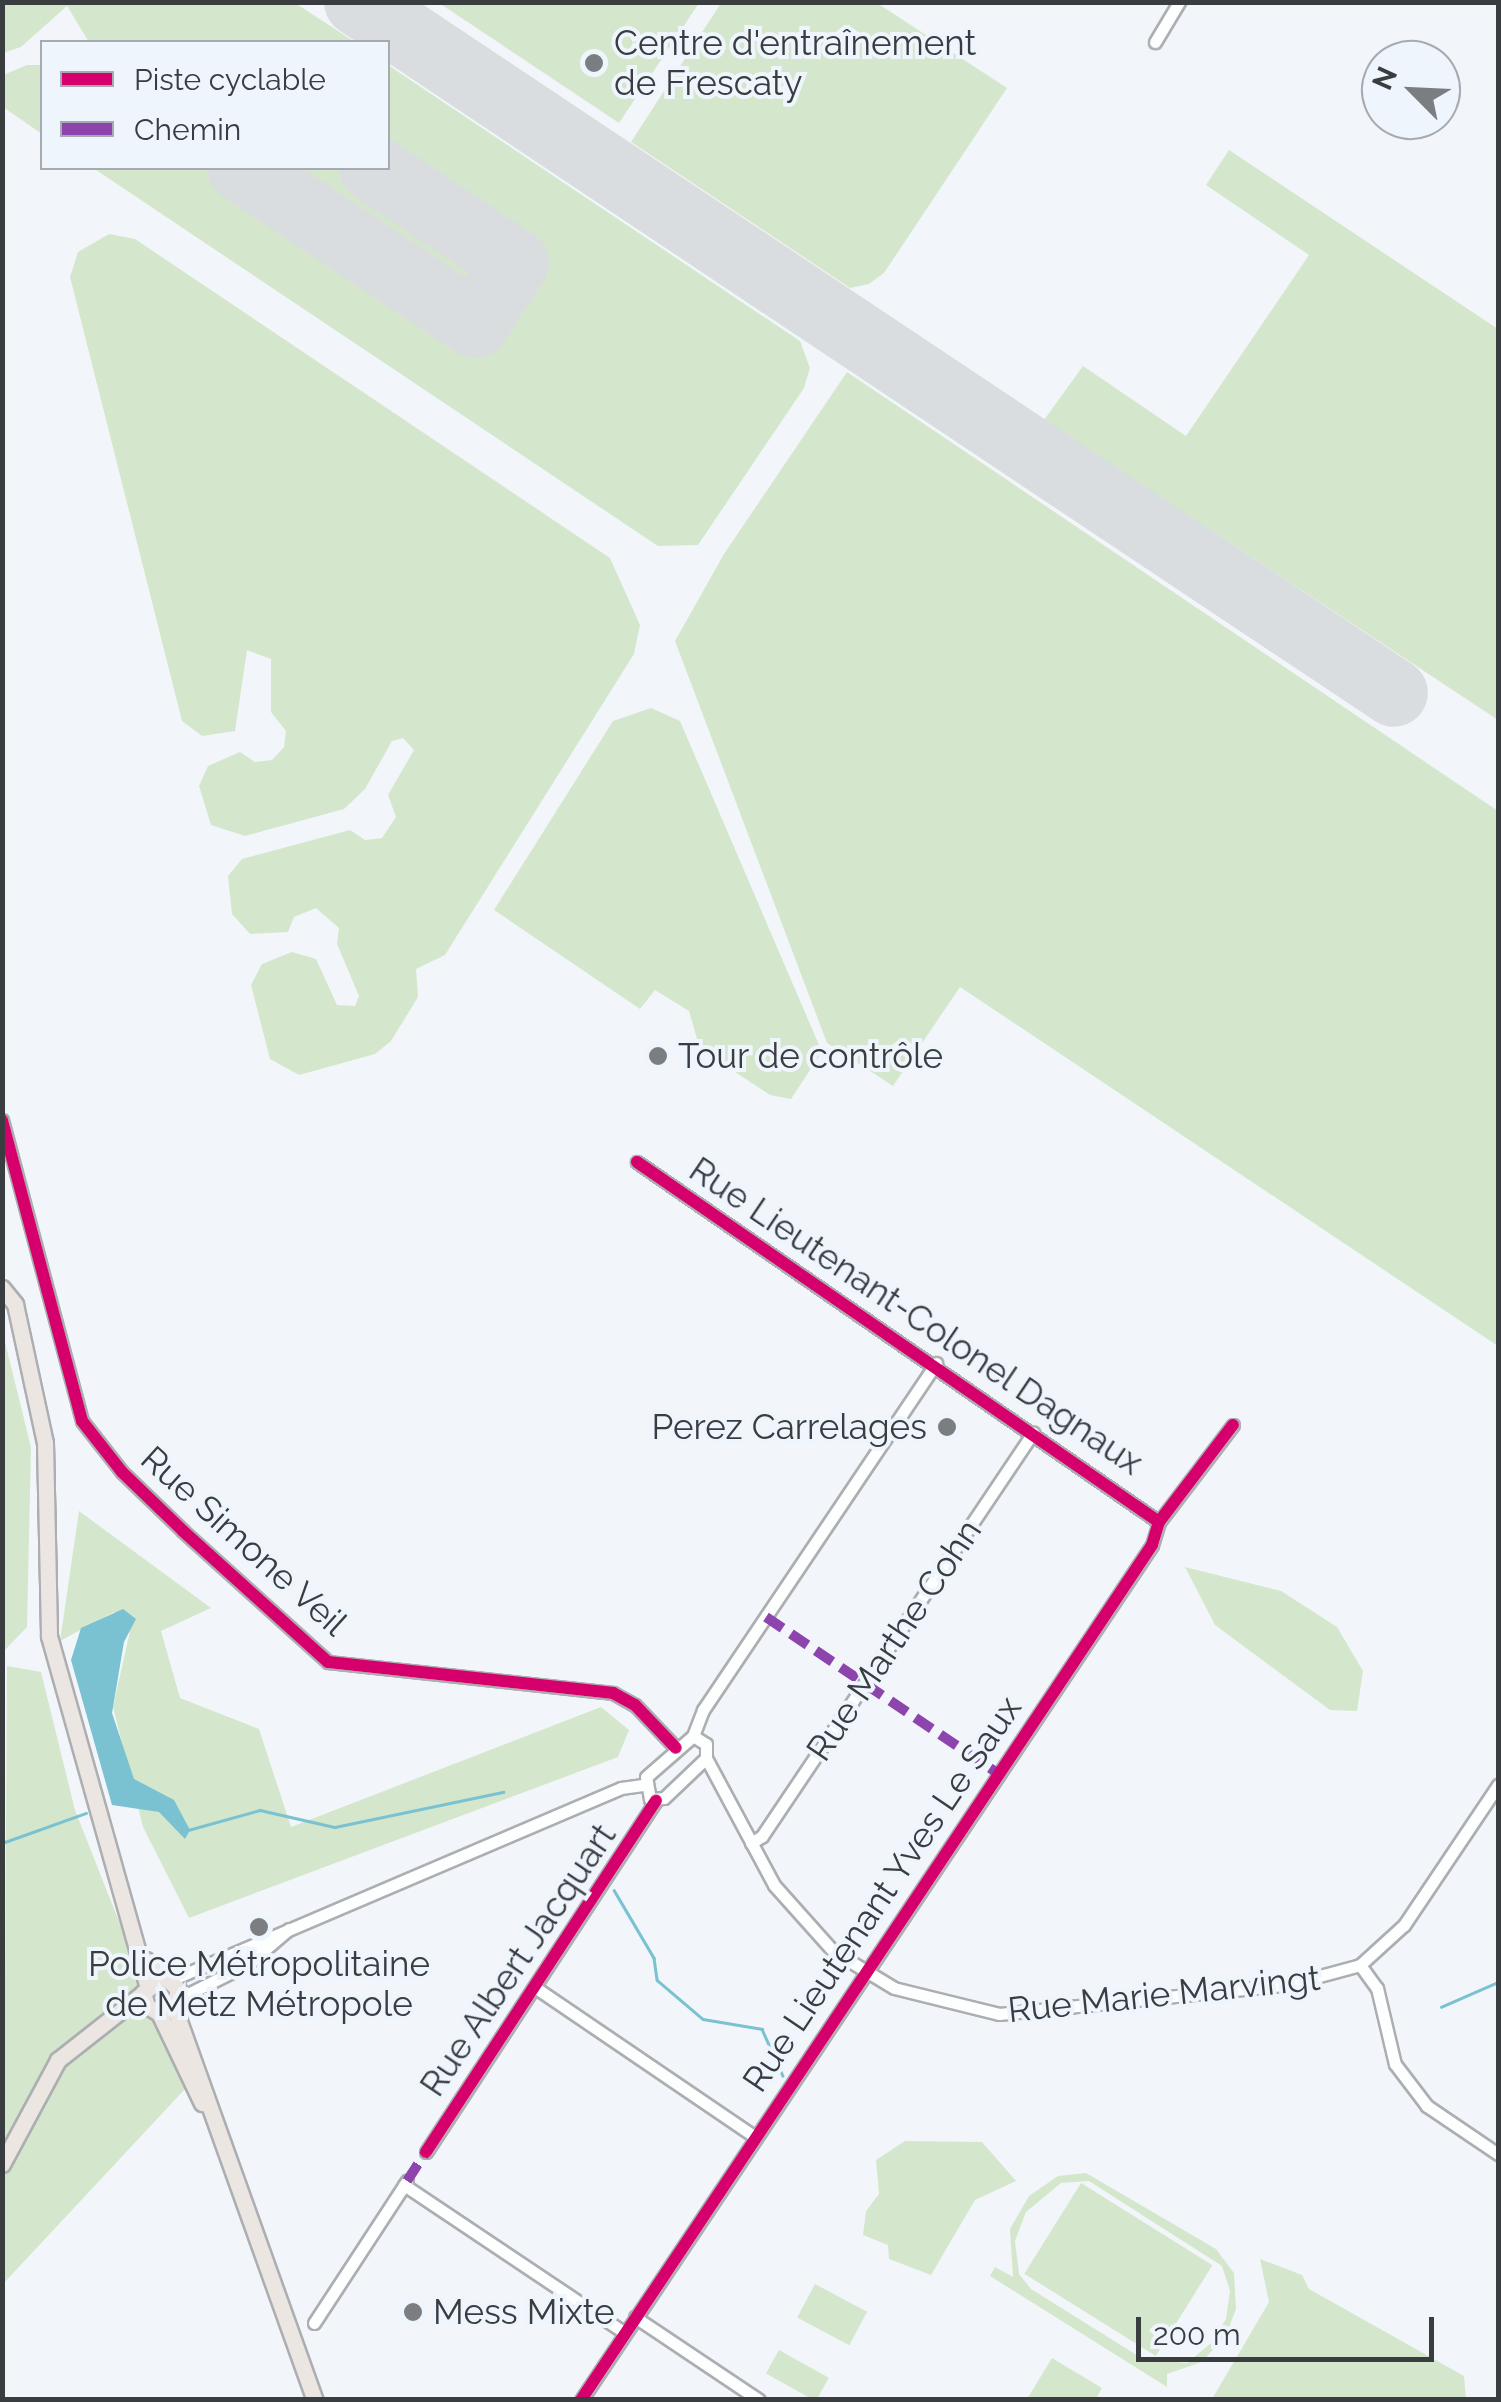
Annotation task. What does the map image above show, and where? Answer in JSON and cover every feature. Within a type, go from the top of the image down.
[{"type":"main road","points":[[2,1288],[22,1330],[45,1442],[49,1636],[72,1732],[144,1956],[232,2165],[315,2400]]},
{"type":"main road","points":[[2,1312],[22,1330]]},
{"type":"main road","points":[[156,1984],[166,2007]]},
{"type":"main road","points":[[2,2164],[58,2060],[156,1984]]},
{"type":"main road","points":[[122,2011],[166,2007]]},
{"type":"street","points":[[1154,42],[1179,2]]},
{"type":"street","name":"Rue Simone Veil","points":[[2,1120],[82,1421],[122,1472],[183,1531],[328,1662],[613,1693],[635,1705],[676,1748]]},
{"type":"street","name":"Rue Lieutenant-Colonel Dagnaux","points":[[637,1162],[936,1363],[1159,1522]]},
{"type":"street","points":[[156,1984],[622,1788],[643,1785],[676,1748],[693,1736],[704,1710],[936,1363]]},
{"type":"street","name":"Rue Lieutenant Yves Le Saux","points":[[580,2400],[1152,1545],[1159,1522],[1233,1425]]},
{"type":"street","name":"Rue Marthe Cohn","points":[[752,1843],[762,1836],[1033,1432]]},
{"type":"street","points":[[693,1736],[706,1744],[706,1758],[788,1906],[865,1974]]},
{"type":"street","name":"Rue Albert Jacquart","points":[[426,2152],[656,1800],[706,1758]]},
{"type":"street","points":[[643,1785],[644,1794],[656,1800]]},
{"type":"street","name":"Rue Marie Marvingt","points":[[865,1974],[944,2004],[1027,2013],[1286,1986],[1360,1964],[1404,1926],[1498,1785]]},
{"type":"street","points":[[166,2007],[248,1964],[289,1929]]},
{"type":"street","points":[[241,1947],[248,1964]]},
{"type":"street","points":[[1360,1964],[1377,1988],[1395,2064],[1427,2106],[1498,2154]]},
{"type":"street","points":[[536,1988],[755,2137]]},
{"type":"street","points":[[314,2323],[406,2183],[624,2332]]},
{"type":"street","points":[[635,2318],[760,2400]]},
{"type":"green space","points":[[3,2],[295,3],[352,40],[88,40],[67,6],[21,47],[3,53]]},
{"type":"green space","name":"Centre d'entraînement de Frescaty","points":[[439,3],[699,3],[619,123]]},
{"type":"green space","points":[[721,3],[877,3],[1007,88],[884,273],[869,284],[850,288],[631,142]]},
{"type":"green space","points":[[27,65],[40,65],[40,133],[3,107],[3,75]]},
{"type":"green space","points":[[390,66],[800,341],[810,368],[804,388],[698,545],[658,546],[96,170],[390,170]]},
{"type":"green space","points":[[1229,150],[1498,329],[1498,720],[1044,420],[1083,366],[1186,436],[1309,255],[1206,185]]},
{"type":"green space","points":[[109,234],[135,239],[610,558],[640,625],[634,654],[445,955],[416,969],[418,997],[391,1041],[375,1054],[299,1075],[270,1059],[251,985],[262,964],[292,952],[316,959],[337,1005],[355,1006],[359,996],[337,944],[339,928],[316,908],[294,917],[288,932],[250,934],[232,914],[228,876],[242,859],[350,830],[365,840],[382,838],[396,817],[388,795],[414,750],[403,738],[392,741],[365,789],[344,809],[245,836],[211,825],[199,786],[208,766],[240,752],[255,762],[272,760],[284,747],[286,731],[271,712],[271,659],[247,650],[235,731],[202,736],[182,721],[70,277],[78,252]]},
{"type":"green space","points":[[847,372],[1498,811],[1498,1346],[960,987],[893,1086],[827,1043],[675,641],[724,554]]},
{"type":"green space","points":[[651,708],[680,721],[822,1052],[791,1099],[770,1095],[700,1049],[689,1011],[655,990],[640,1009],[494,910],[613,721]]},
{"type":"green space","points":[[2,1330],[31,1447],[27,1627],[3,1652]]},
{"type":"green space","points":[[79,1511],[211,1608],[161,1631],[180,1698],[259,1729],[291,1827],[601,1707],[629,1730],[618,1757],[189,1918],[143,1827],[113,1707],[132,1622],[114,1612],[60,1641]]},
{"type":"green space","points":[[1185,1567],[1281,1591],[1337,1627],[1363,1671],[1357,1711],[1330,1710],[1215,1625]]},
{"type":"green space","points":[[7,1666],[41,1672],[75,1810],[185,2089],[3,2284]]},
{"type":"green space","points":[[905,2141],[982,2142],[1016,2181],[975,2200],[931,2275],[889,2259],[888,2245],[863,2235],[866,2211],[879,2194],[876,2160]]},
{"type":"green space","points":[[1086,2173],[1216,2249],[1234,2273],[1236,2309],[1226,2335],[1202,2362],[1167,2374],[1167,2387],[990,2276],[995,2267],[1013,2277],[1010,2229],[1029,2196],[1058,2176]],"holes":[[[1089,2181],[1222,2266],[1230,2291],[1226,2319],[1211,2343],[1187,2363],[1143,2359],[1031,2289],[1019,2274],[1015,2241],[1026,2212],[1061,2183]]]},
{"type":"green space","points":[[1081,2183],[1212,2265],[1156,2356],[1024,2274]]},
{"type":"green space","points":[[1260,2259],[1302,2275],[1309,2289],[1464,2376],[1466,2399],[1212,2399],[1269,2302]]},
{"type":"green space","points":[[815,2284],[867,2312],[849,2345],[797,2318]]},
{"type":"green space","points":[[779,2350],[829,2378],[814,2400],[766,2374]]},
{"type":"green space","points":[[1052,2358],[1102,2388],[1096,2399],[1027,2399]]},
{"type":"water","points":[[123,1609],[136,1619],[124,1642],[112,1713],[134,1779],[174,1800],[190,1830],[185,1839],[159,1812],[112,1805],[71,1660],[81,1628]]},
{"type":"waterway","points":[[188,1830],[260,1810],[335,1827],[503,1792]]},
{"type":"waterway","points":[[2,1843],[86,1813]]},
{"type":"waterway","points":[[614,1890],[654,1958],[657,1980],[703,2019],[762,2029],[783,2076]]},
{"type":"waterway","points":[[1441,2007],[1498,1982]]},
{"type":"runway","points":[[358,2],[1394,693]]},
{"type":"runway","points":[[244,170],[475,324],[515,263],[376,170]]},
{"type":"marked path","points":[[766,1617],[999,1774]]},
{"type":"marked path","points":[[407,2181],[426,2152]]},
{"type":"cycle path","points":[[2,1120],[82,1421],[122,1472],[183,1531],[328,1662],[613,1693],[635,1705],[676,1748]]},
{"type":"cycle path","points":[[637,1162],[1159,1522]]},
{"type":"cycle path","points":[[581,2400],[1152,1545],[1159,1522],[1233,1425]]},
{"type":"cycle path","points":[[426,2152],[656,1800]]},
{"type":"place","name":"Centre d'entraînement de Frescaty","points":[[594,63]]},
{"type":"place","name":"Tour de contrôle","points":[[658,1056]]},
{"type":"place","name":"Perez Carrelages","points":[[947,1427]]},
{"type":"place","name":"Police Métropolitaine de Metz Métropole","points":[[259,1927]]},
{"type":"place","name":"Mess Mixte","points":[[413,2312]]}]
